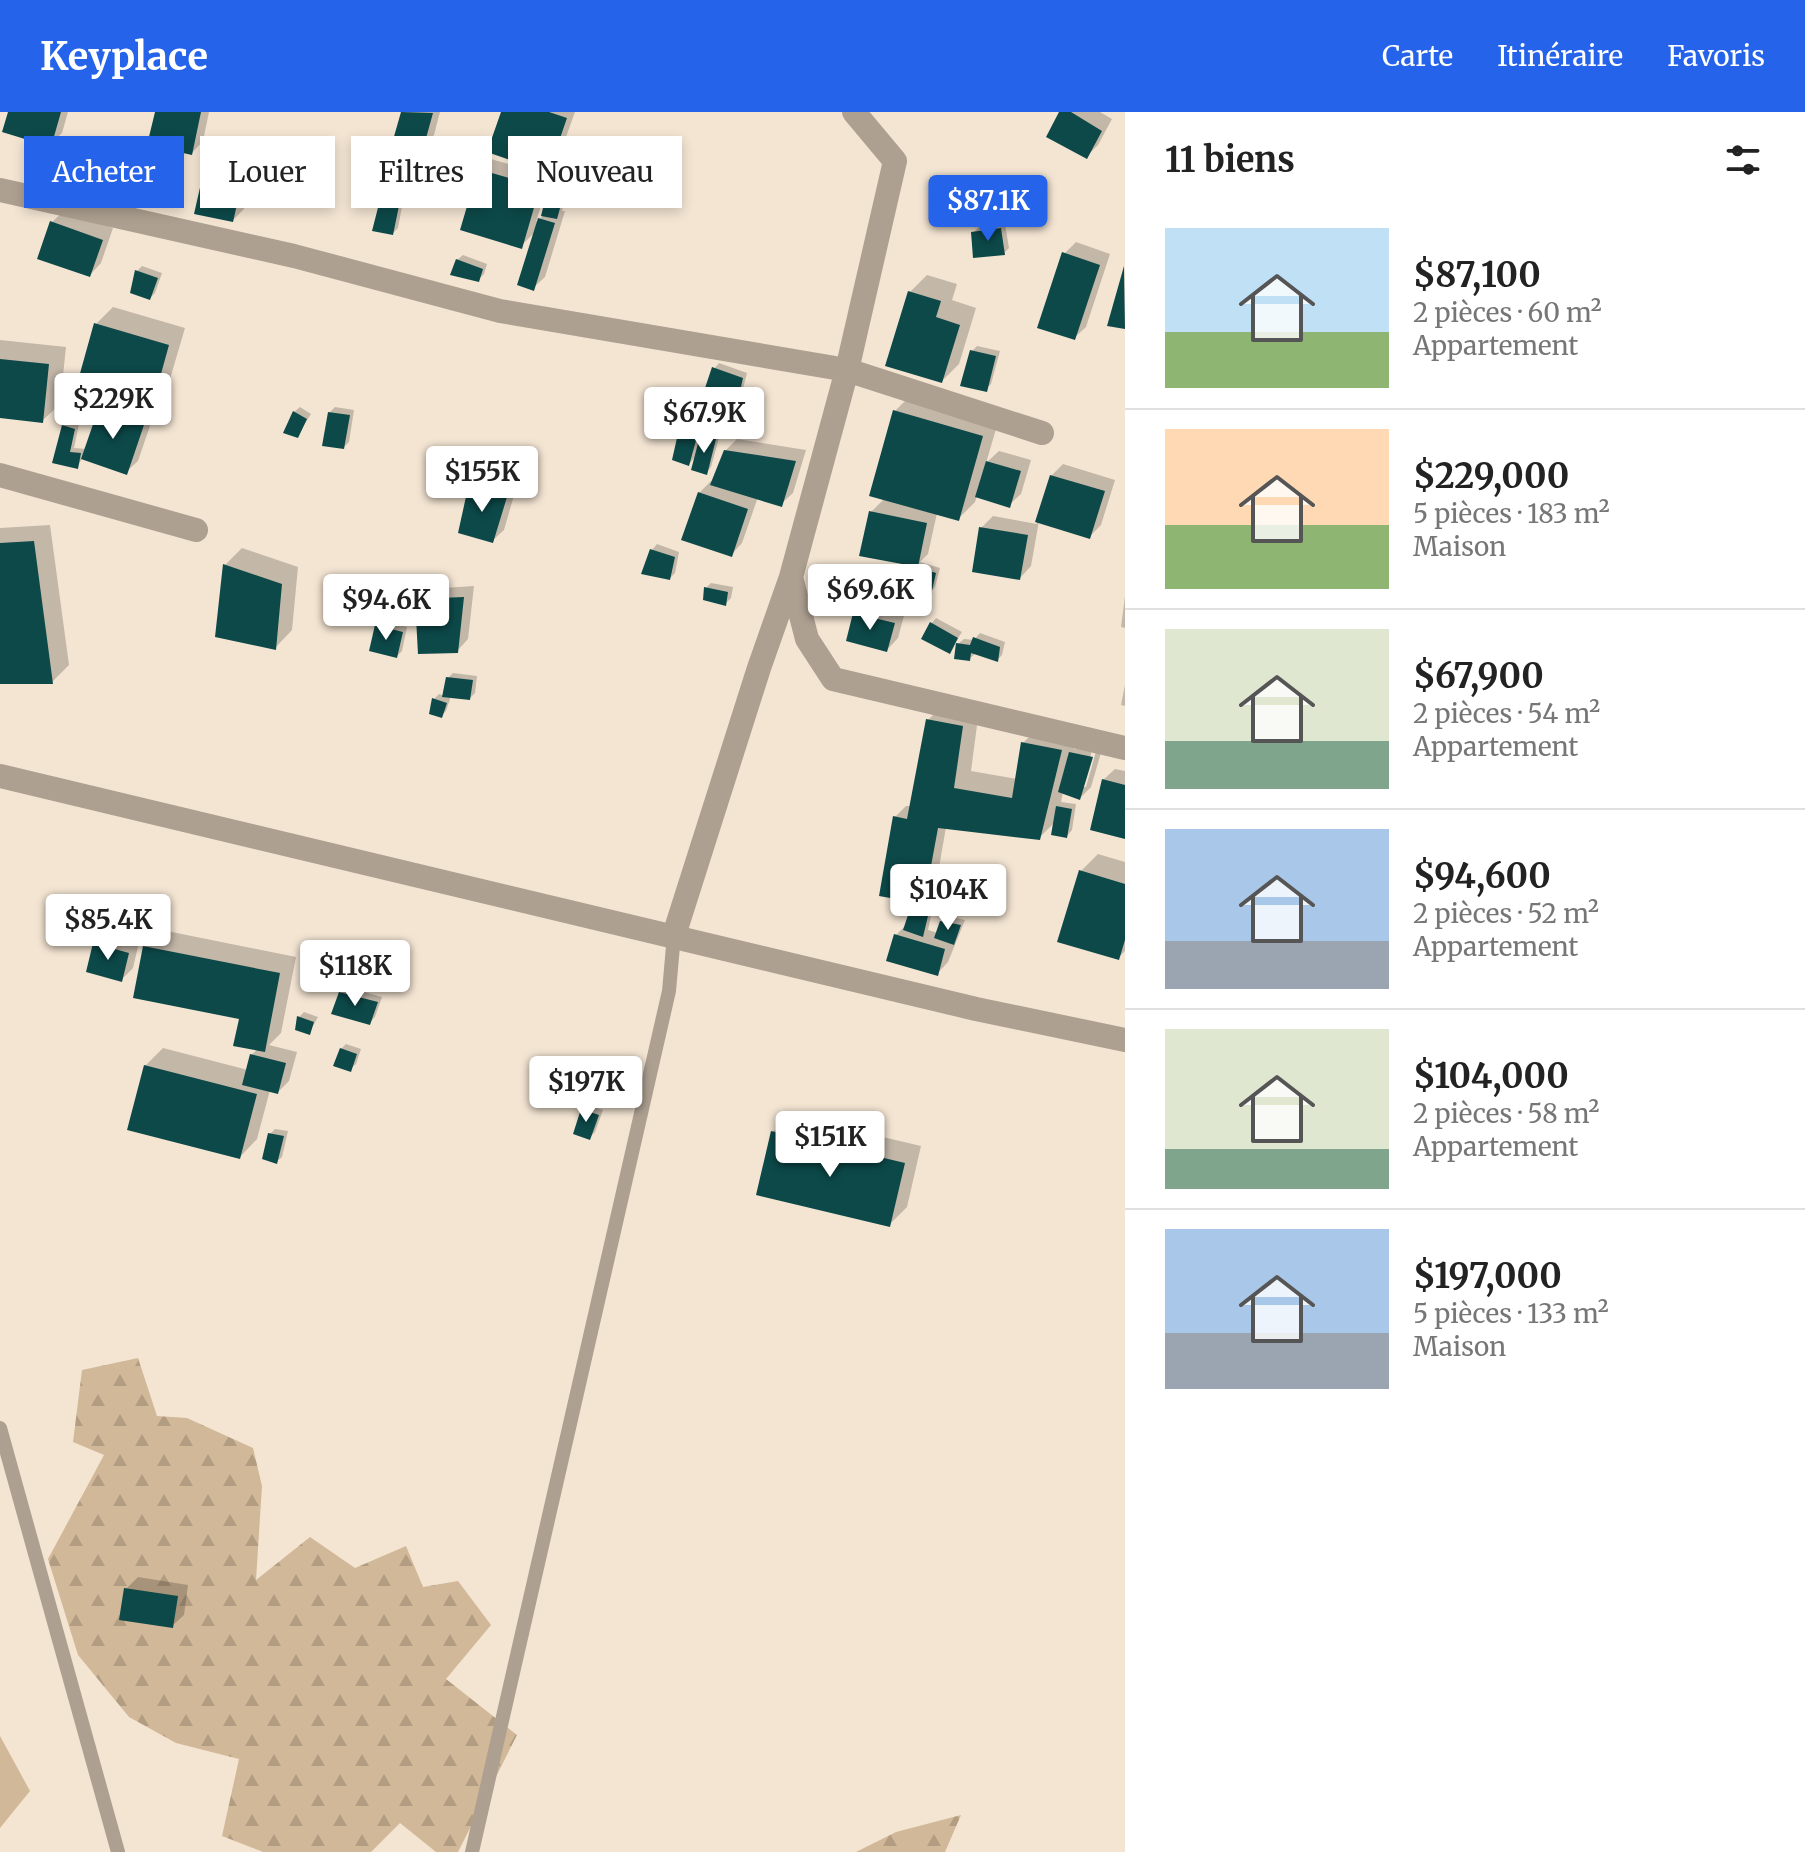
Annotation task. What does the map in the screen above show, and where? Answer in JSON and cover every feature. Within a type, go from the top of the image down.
[{"type":"street","points":[[674,935],[791,577],[847,370],[895,161],[854,112]]},
{"type":"street","points":[[0,190],[294,256],[500,311],[847,370],[1042,433]]},
{"type":"street","points":[[0,475],[196,530]]},
{"type":"street","points":[[791,577],[807,639],[833,679],[1125,748]]},
{"type":"street","points":[[0,776],[976,1009],[1125,1040]]},
{"type":"lane","points":[[472,1852],[669,991],[674,935]]},
{"type":"lane","points":[[0,1428],[118,1852]]},
{"type":"green space","points":[[138,1358],[157,1416],[187,1418],[253,1448],[262,1486],[256,1580],[310,1537],[355,1568],[406,1546],[423,1587],[458,1581],[491,1625],[446,1679],[517,1735],[458,1852],[436,1852],[400,1823],[371,1852],[263,1852],[222,1836],[239,1759],[176,1743],[129,1717],[78,1655],[48,1559],[104,1455],[73,1442],[82,1370]]},
{"type":"green space","points":[[0,1736],[30,1791],[0,1828]]},
{"type":"green space","points":[[961,1815],[945,1852],[856,1852],[896,1832]]},
{"type":"building","points":[[8,112],[61,112],[54,136],[24,136],[24,139],[2,132]]},
{"type":"building","points":[[155,112],[201,112],[192,155],[184,153],[184,136],[149,136]]},
{"type":"building","points":[[401,112],[433,113],[427,136],[394,136]]},
{"type":"building","points":[[501,112],[549,112],[567,118],[561,136],[508,136],[508,159],[492,154],[492,138]]},
{"type":"building","points":[[1059,112],[1071,112],[1102,131],[1087,159],[1046,137]]},
{"type":"building","points":[[492,173],[508,178],[508,208],[534,208],[522,249],[460,230],[466,208],[492,208]]},
{"type":"building","points":[[200,188],[200,208],[236,208],[233,222],[194,214]]},
{"type":"building","points":[[378,208],[399,208],[393,235],[372,231]]},
{"type":"building","points":[[543,208],[560,208],[557,219],[541,216]]},
{"type":"building","points":[[538,218],[555,223],[534,291],[517,285]]},
{"type":"building","points":[[50,221],[103,240],[90,277],[37,259]]},
{"type":"building","points":[[1001,228],[1005,255],[973,258],[971,232]]},
{"type":"building","points":[[1062,252],[1100,265],[1075,340],[1037,328]]},
{"type":"building","points":[[456,259],[483,269],[479,282],[450,275]]},
{"type":"building","points":[[1124,266],[1125,329],[1107,326]]},
{"type":"building","points":[[135,270],[158,278],[150,300],[130,293]]},
{"type":"building","points":[[908,291],[941,301],[936,317],[960,325],[942,383],[885,366]]},
{"type":"building","points":[[94,323],[169,345],[154,399],[79,377]]},
{"type":"building","points":[[970,350],[996,356],[987,392],[960,386]]},
{"type":"building","points":[[0,359],[49,364],[43,423],[0,418]]},
{"type":"building","points":[[712,367],[743,378],[739,396],[705,388]]},
{"type":"building","points":[[99,407],[145,422],[127,475],[81,459]]},
{"type":"building","points":[[893,410],[983,436],[959,521],[869,496]]},
{"type":"building","points":[[293,411],[307,419],[298,438],[283,433]]},
{"type":"building","points":[[328,412],[350,415],[344,449],[322,446]]},
{"type":"building","points":[[62,425],[75,429],[70,452],[81,453],[78,469],[52,463]]},
{"type":"building","points":[[679,429],[698,433],[689,466],[672,460]]},
{"type":"building","points":[[700,436],[716,439],[707,475],[691,470]]},
{"type":"building","points":[[724,450],[796,461],[782,507],[710,485]]},
{"type":"building","points":[[986,461],[1021,471],[1010,508],[975,497]]},
{"type":"building","points":[[1050,475],[1105,491],[1090,539],[1035,522]]},
{"type":"building","points":[[469,483],[507,497],[493,543],[458,533]]},
{"type":"building","points":[[698,492],[748,509],[732,557],[681,540]]},
{"type":"building","points":[[869,511],[927,523],[918,567],[859,556]]},
{"type":"building","points":[[979,527],[1028,535],[1020,580],[972,572]]},
{"type":"building","points":[[34,541],[53,684],[0,684],[0,543]]},
{"type":"building","points":[[650,549],[675,557],[670,580],[641,574]]},
{"type":"building","points":[[223,564],[282,584],[276,650],[215,637]]},
{"type":"building","points":[[918,567],[936,573],[931,595],[912,591]]},
{"type":"building","points":[[704,587],[728,592],[726,606],[703,600]]},
{"type":"building","points":[[464,597],[458,653],[418,654],[415,599]]},
{"type":"building","points":[[853,613],[895,623],[887,652],[846,641]]},
{"type":"building","points":[[930,622],[958,638],[950,654],[921,639]]},
{"type":"building","points":[[375,625],[403,632],[397,658],[369,651]]},
{"type":"building","points":[[973,637],[1000,647],[998,662],[971,653],[970,661],[954,659],[956,643],[970,645]]},
{"type":"building","points":[[446,677],[473,680],[470,700],[442,697]]},
{"type":"building","points":[[432,698],[447,703],[442,718],[429,714]]},
{"type":"building","points":[[926,719],[963,726],[954,788],[1012,798],[1021,742],[1062,750],[1040,840],[938,828],[924,904],[879,896],[893,816],[907,819]]},
{"type":"building","points":[[1069,752],[1093,757],[1080,800],[1058,792]]},
{"type":"building","points":[[1102,779],[1125,785],[1125,839],[1090,830]]},
{"type":"building","points":[[1056,806],[1072,809],[1067,838],[1051,835]]},
{"type":"building","points":[[1079,870],[1125,884],[1125,940],[1119,960],[1057,942]]},
{"type":"building","points":[[909,912],[928,916],[923,937],[903,930]]},
{"type":"building","points":[[940,921],[961,925],[954,945],[934,938]]},
{"type":"building","points":[[894,934],[945,949],[938,976],[886,961]]},
{"type":"building","points":[[93,943],[129,953],[122,982],[86,972]]},
{"type":"building","points":[[143,946],[280,973],[265,1052],[233,1046],[239,1019],[133,998]]},
{"type":"building","points":[[339,992],[378,1002],[370,1025],[331,1014]]},
{"type":"building","points":[[297,1016],[314,1022],[310,1035],[295,1030]]},
{"type":"building","points":[[340,1048],[357,1054],[351,1072],[333,1066]]},
{"type":"building","points":[[250,1054],[286,1063],[278,1094],[242,1085]]},
{"type":"building","points":[[144,1065],[257,1094],[240,1159],[127,1130]]},
{"type":"building","points":[[581,1109],[599,1115],[590,1140],[573,1134]]},
{"type":"building","points":[[771,1131],[905,1163],[890,1227],[756,1195]]},
{"type":"building","points":[[268,1133],[284,1136],[277,1164],[262,1159]]},
{"type":"building","points":[[124,1588],[178,1596],[173,1628],[119,1620]]}]
